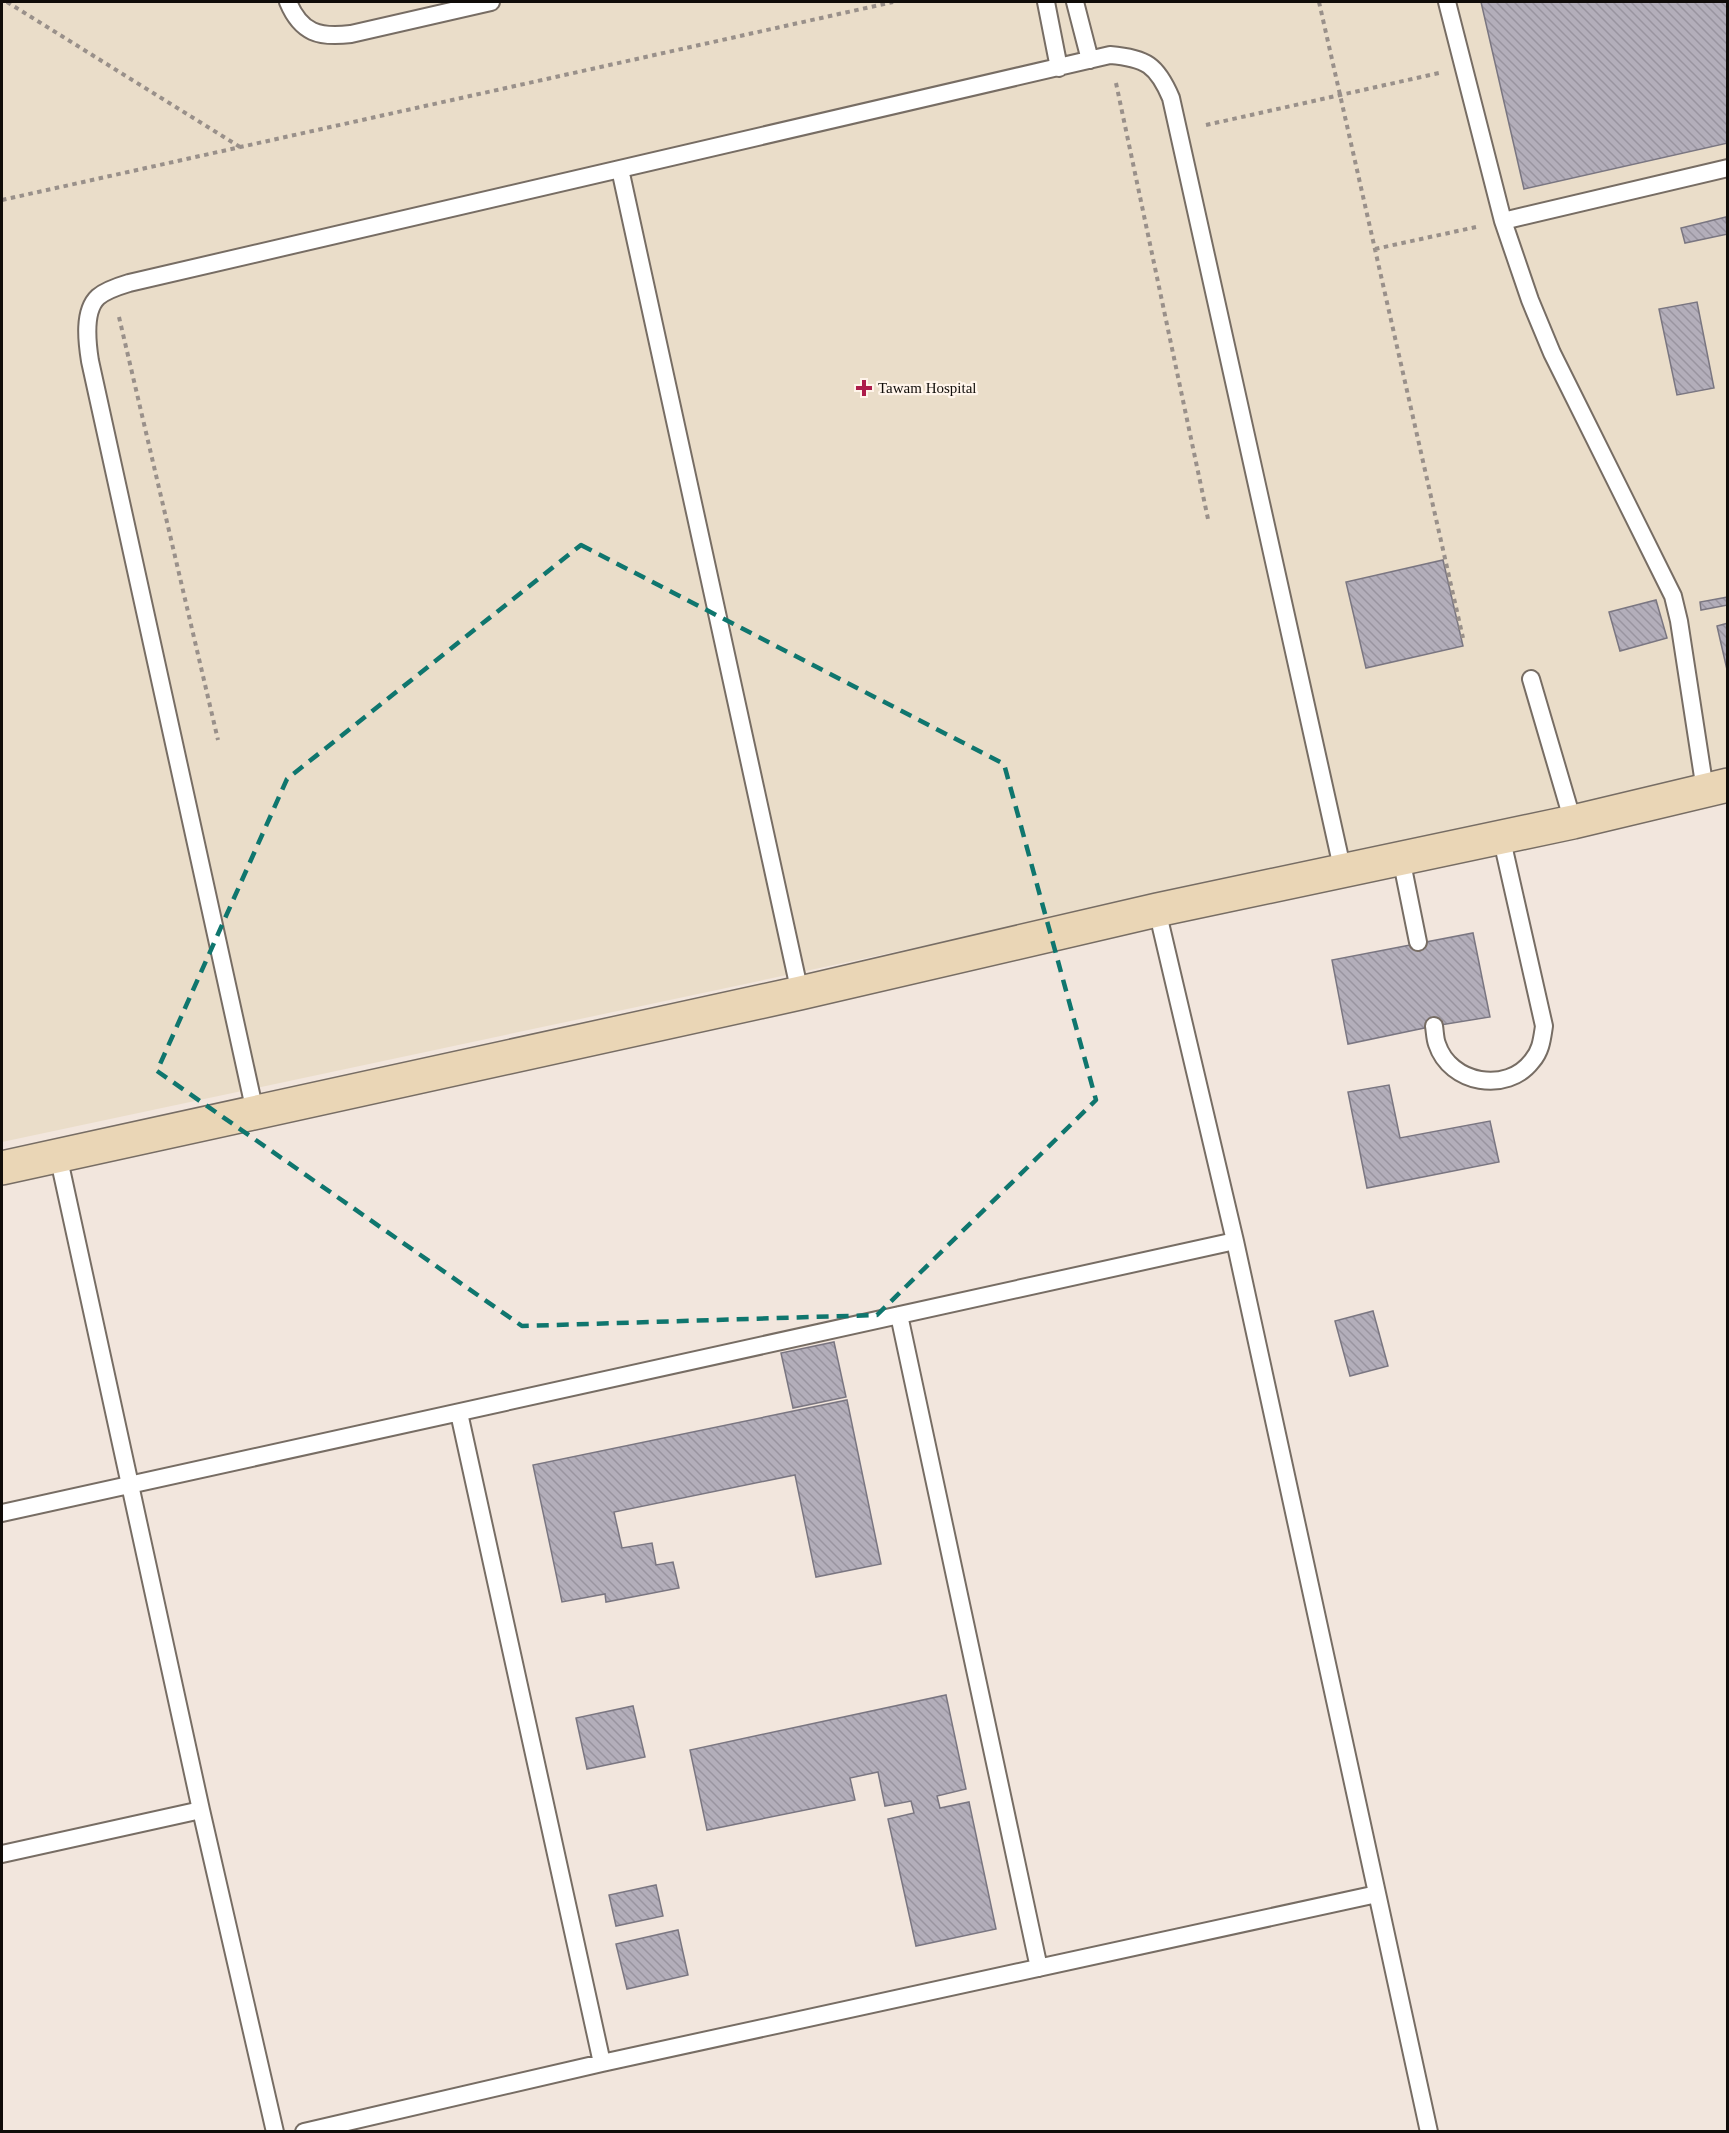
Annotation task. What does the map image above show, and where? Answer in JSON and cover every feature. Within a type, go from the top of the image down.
[{"type":"street","points":[[2,1168],[800,993],[1157,910],[1573,822],[1716,788]]},
{"type":"lane","points":[[288,2],[294,15],[309,30],[330,37],[491,2]]},
{"type":"lane","points":[[1047,2],[1059,68]]},
{"type":"lane","points":[[1075,2],[1090,60]]},
{"type":"lane","points":[[1447,2],[1503,221],[1541,327],[1673,596],[1716,788]]},
{"type":"lane","points":[[255,1112],[90,361],[88,345],[90,309],[98,297],[129,283],[1110,55],[1128,56],[1145,62],[1162,77],[1171,98],[1342,872]]},
{"type":"lane","points":[[1503,221],[1728,168]]},
{"type":"lane","points":[[620,169],[800,993]]},
{"type":"lane","points":[[1531,679],[1573,822]]},
{"type":"lane","points":[[1434,1026],[1437,1045],[1447,1061],[1461,1074],[1480,1081],[1499,1081],[1517,1074],[1532,1062],[1541,1045],[1544,1026],[1501,836]]},
{"type":"lane","points":[[1401,858],[1418,942]]},
{"type":"lane","points":[[1157,910],[1236,1241],[1429,2132]]},
{"type":"lane","points":[[58,1155],[274,2132]]},
{"type":"lane","points":[[2,1513],[1236,1241]]},
{"type":"lane","points":[[899,1315],[1039,1968]]},
{"type":"lane","points":[[459,1413],[602,2063]]},
{"type":"lane","points":[[2,1854],[201,1810]]},
{"type":"lane","points":[[304,2132],[602,2063],[1377,1894]]},
{"type":"path","points":[[7,2],[241,147]]},
{"type":"path","points":[[2,200],[893,2]]},
{"type":"path","points":[[1319,2],[1463,638]]},
{"type":"path","points":[[1110,55],[1208,519]]},
{"type":"path","points":[[1179,131],[1463,67]]},
{"type":"path","points":[[1375,249],[1503,221]]},
{"type":"path","points":[[112,289],[218,740]]},
{"type":"highlighted area","points":[[581,545],[1004,764],[1096,1100],[877,1315],[522,1326],[157,1071],[287,779]]},
{"type":"shaded area","name":"Tawam Hospital","points":[[2,2],[1727,2],[1727,775],[2,1142]]},
{"type":"building","points":[[1481,2],[1728,2],[1728,143],[1524,189]]},
{"type":"building","points":[[1726,217],[1728,234],[1685,243],[1681,228]]},
{"type":"building","points":[[1697,302],[1714,388],[1677,395],[1659,309]]},
{"type":"building","points":[[1443,560],[1463,646],[1366,668],[1346,582]]},
{"type":"building","points":[[1728,597],[1728,605],[1701,610],[1700,602]]},
{"type":"building","points":[[1656,600],[1667,638],[1620,651],[1609,612]]},
{"type":"building","points":[[1728,623],[1728,674],[1717,626]]},
{"type":"building","points":[[1473,933],[1490,1017],[1348,1044],[1332,960]]},
{"type":"building","points":[[1389,1085],[1400,1138],[1490,1121],[1499,1162],[1367,1188],[1348,1092]]},
{"type":"building","points":[[1373,1311],[1388,1366],[1350,1376],[1335,1321]]},
{"type":"building","points":[[834,1342],[846,1397],[793,1408],[781,1353]]},
{"type":"building","points":[[847,1400],[881,1564],[816,1577],[795,1475],[614,1512],[622,1548],[652,1543],[656,1565],[673,1562],[679,1588],[606,1602],[605,1594],[562,1602],[533,1465]]},
{"type":"building","points":[[946,1695],[966,1789],[937,1796],[940,1808],[969,1802],[996,1929],[916,1946],[888,1819],[914,1813],[911,1801],[885,1806],[878,1772],[850,1778],[855,1800],[707,1830],[690,1750]]},
{"type":"building","points":[[633,1706],[645,1757],[587,1769],[576,1718]]},
{"type":"building","points":[[656,1885],[663,1916],[616,1926],[609,1895]]},
{"type":"building","points":[[678,1930],[688,1975],[627,1989],[616,1944]]},
{"type":"place","name":"Tawam Hospital","points":[[864,388]]}]
